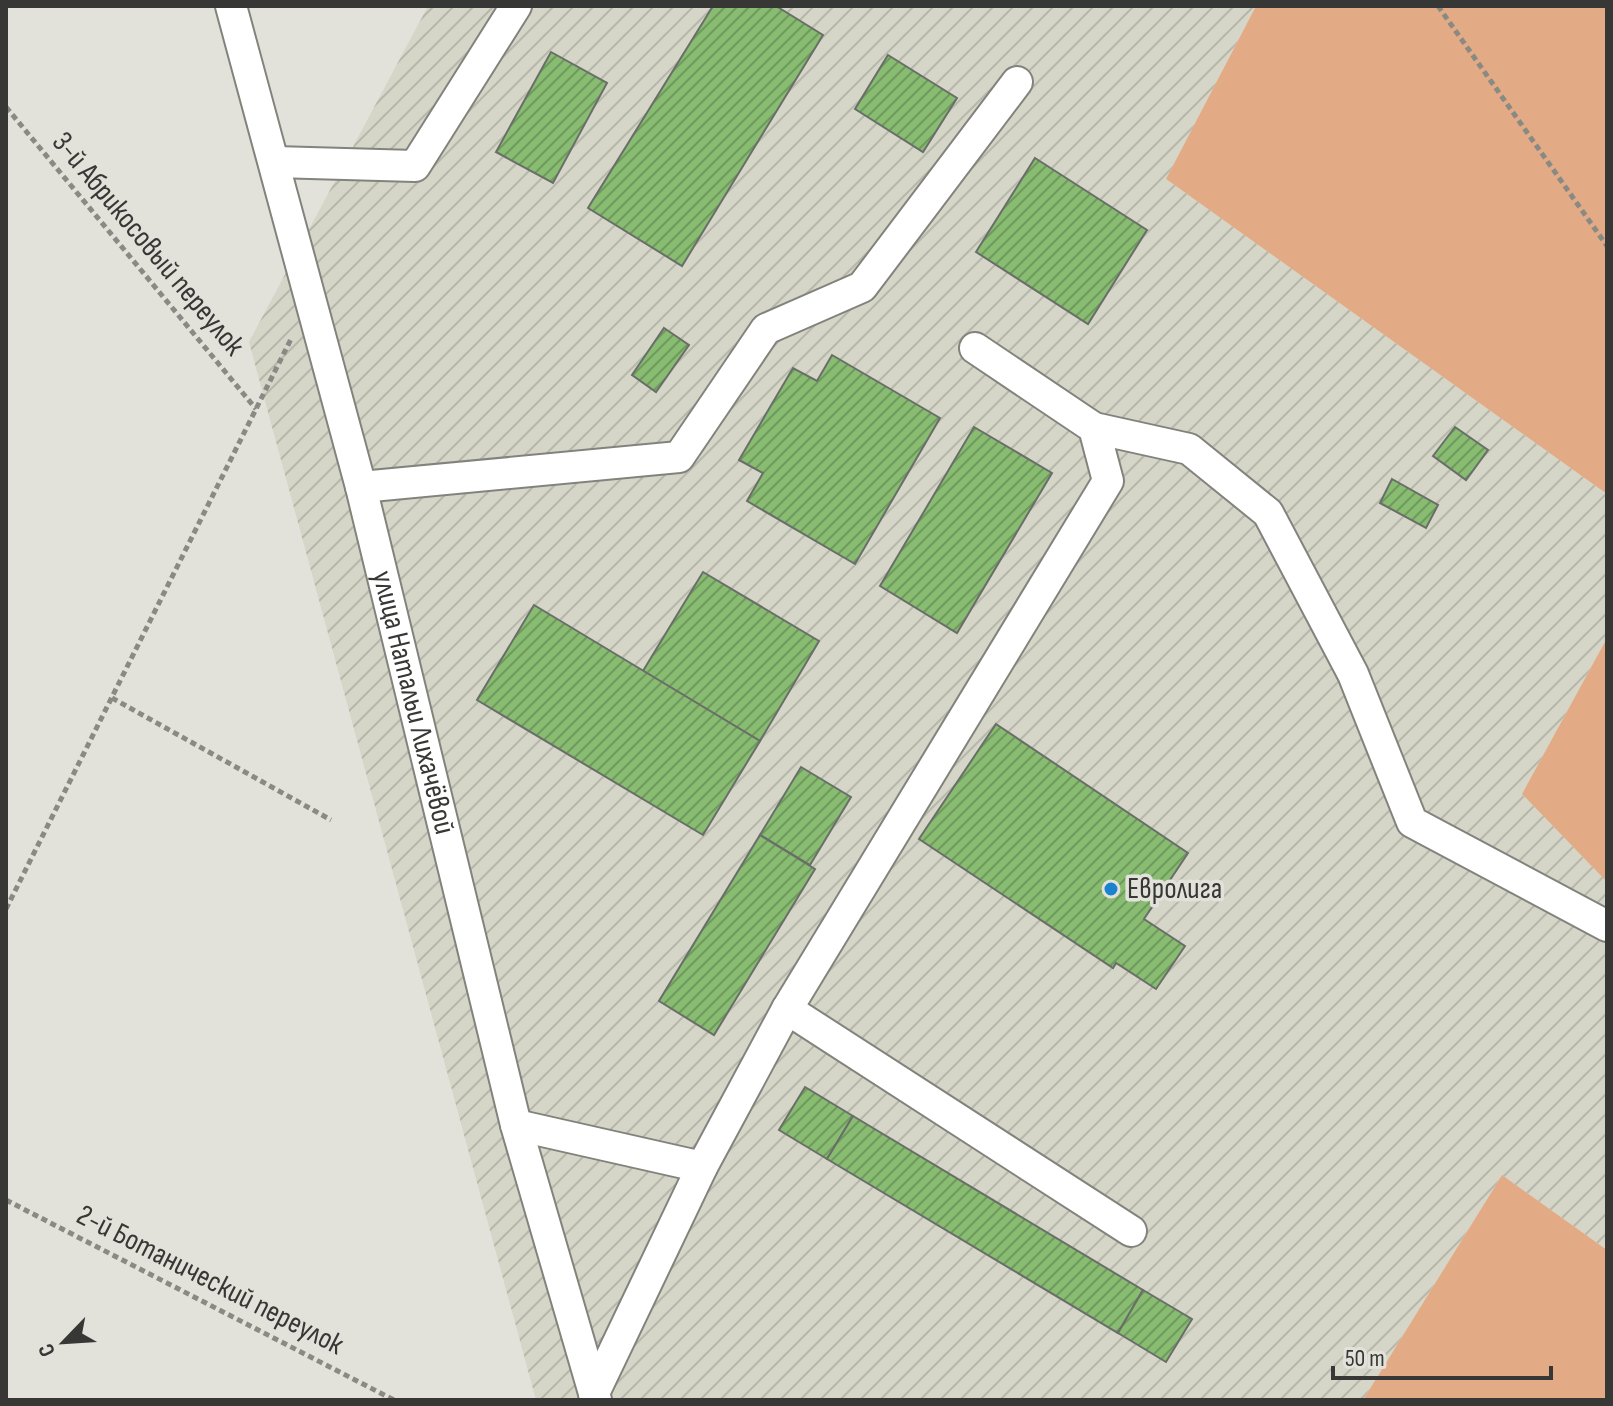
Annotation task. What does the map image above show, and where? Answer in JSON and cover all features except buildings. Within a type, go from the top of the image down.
[{"type":"lane","name":"улица Натальи Лихачёвой","points":[[231,6],[361,487],[516,1125],[595,1396]]},
{"type":"lane","points":[[275,162],[415,166],[516,6]]},
{"type":"lane","points":[[361,487],[679,457],[766,329],[862,287],[1017,82]]},
{"type":"lane","points":[[975,348],[1094,428],[1189,449],[1268,513],[1353,674],[1412,822],[1607,926]]},
{"type":"lane","points":[[595,1396],[702,1167],[787,1009],[1108,481],[1094,428]]},
{"type":"lane","points":[[787,1009],[1131,1231]]},
{"type":"lane","points":[[516,1125],[702,1167]]},
{"type":"path","points":[[1438,6],[1607,246]]},
{"type":"path","name":"3-й Абрикосовый переулок","points":[[6,107],[256,409]]},
{"type":"path","points":[[6,908],[311,298]]},
{"type":"path","points":[[112,698],[331,820]]},
{"type":"path","name":"2-й Ботанический переулок","points":[[6,1200],[394,1400]]},
{"type":"shaded area","points":[[428,6],[1256,6],[1166,179],[1607,494],[1607,638],[1522,794],[1607,882],[1607,1250],[1502,1175],[1363,1400],[536,1400],[249,342]]},
{"type":"shaded area","points":[[1256,6],[1607,6],[1607,494],[1166,179]]},
{"type":"shaded area","points":[[1607,638],[1607,882],[1522,794]]},
{"type":"shaded area","points":[[1502,1175],[1607,1250],[1607,1400],[1363,1400]]},
{"type":"place","name":"Евролига","points":[[1111,889]]}]
